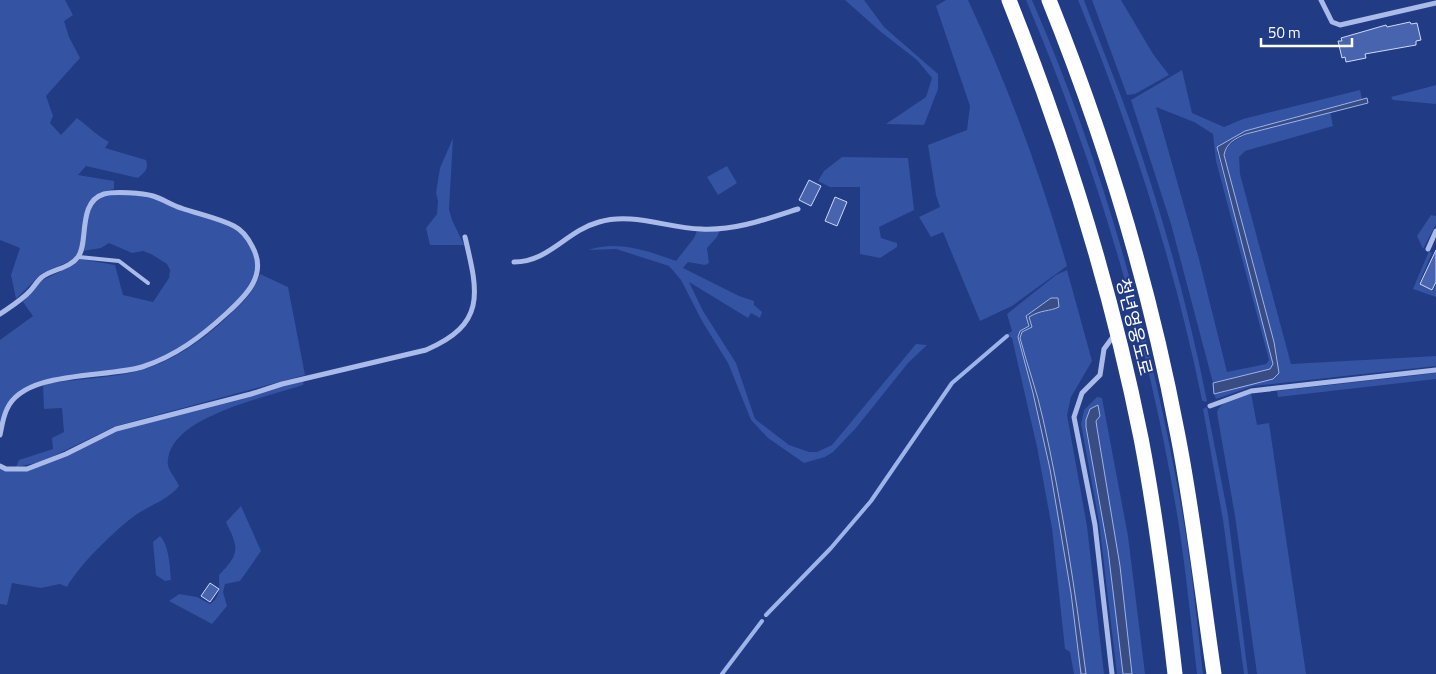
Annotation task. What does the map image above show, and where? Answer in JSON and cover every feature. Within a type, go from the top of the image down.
[{"type":"highway","name":"청년영웅도로","points":[[1009,0],[1091,234],[1117,332],[1141,438],[1176,674]]},
{"type":"highway","name":"청년영웅도로","points":[[1049,0],[1088,107],[1126,223],[1153,323],[1177,431],[1214,674]]},
{"type":"street","points":[[1320,0],[1332,22],[1340,25],[1436,3]]},
{"type":"street","points":[[0,314],[29,292],[43,277],[72,263],[79,257],[84,226],[96,199],[103,194],[114,192],[152,196],[172,205],[235,226],[242,232],[255,251],[258,261],[253,286],[245,296],[194,342],[140,368],[61,378],[30,387],[14,399],[7,408],[0,435]]},
{"type":"street","points":[[514,262],[534,260],[578,230],[609,219],[631,219],[711,229],[750,224],[798,209]]},
{"type":"street","points":[[1428,249],[1436,231]]},
{"type":"street","points":[[0,466],[6,469],[27,469],[66,454],[116,428],[251,394],[282,384],[426,350],[444,342],[470,318],[474,304],[474,277],[465,237]]},
{"type":"street","points":[[1112,674],[1095,525],[1074,417],[1082,393],[1100,375],[1104,349],[1117,332]]},
{"type":"street","points":[[1210,406],[1251,391],[1436,370]]},
{"type":"lane","points":[[79,257],[119,261],[148,283]]},
{"type":"shaded area","points":[[0,0],[65,0],[73,15],[64,21],[69,37],[80,58],[46,96],[53,116],[50,123],[61,135],[77,118],[109,142],[105,148],[146,160],[147,166],[138,178],[86,166],[78,175],[114,181],[114,189],[102,193],[93,199],[88,206],[77,255],[70,261],[41,274],[16,299],[11,275],[20,248],[0,240]]},
{"type":"shaded area","points":[[845,0],[864,0],[884,27],[938,74],[938,89],[924,125],[886,124],[926,97],[932,78],[917,60],[881,32]]},
{"type":"shaded area","points":[[946,0],[968,0],[997,65],[1023,131],[1067,266],[1012,306],[980,321],[943,232],[931,237],[919,217],[940,207],[936,195],[928,145],[967,130],[970,106],[936,6]]},
{"type":"shaded area","points":[[1026,0],[1032,0],[1082,126],[1123,254],[1141,319],[1171,450],[1183,517],[1203,674],[1197,674],[1178,520],[1166,453],[1136,321],[1098,191],[1052,63]]},
{"type":"shaded area","points":[[1078,0],[1084,0],[1142,155],[1173,260],[1191,330],[1207,401],[1205,402],[1202,400],[1178,298],[1149,197],[1116,98]]},
{"type":"shaded area","points":[[1092,0],[1121,0],[1153,54],[1169,75],[1135,94],[1127,95]]},
{"type":"shaded area","points":[[1182,70],[1192,113],[1224,127],[1243,119],[1360,90],[1362,99],[1245,131],[1217,152],[1273,364],[1270,369],[1213,383],[1171,224],[1131,100]],"holes":[[[1156,107],[1194,122],[1213,134],[1216,161],[1269,360],[1266,364],[1227,372],[1199,259]]]},
{"type":"shaded area","points":[[1436,85],[1436,104],[1393,100],[1391,97]]},
{"type":"shaded area","points":[[1367,98],[1368,103],[1246,134],[1235,139],[1227,147],[1224,155],[1274,342],[1279,373],[1273,379],[1214,394],[1213,383],[1270,369],[1273,364],[1217,147],[1245,131]]},
{"type":"shaded area","points":[[1330,111],[1333,126],[1245,151],[1239,157],[1240,174],[1291,364],[1436,356],[1436,366],[1253,386],[1216,399],[1214,394],[1279,373],[1274,342],[1224,155],[1229,146],[1253,131]]},
{"type":"shaded area","points":[[453,138],[449,209],[464,245],[430,245],[426,228],[437,214],[438,201],[436,193],[440,168]]},
{"type":"shaded area","points":[[842,157],[908,158],[914,210],[879,227],[881,238],[897,243],[897,247],[880,258],[860,254],[860,187],[830,187],[818,181],[824,171]]},
{"type":"shaded area","points":[[727,166],[737,183],[718,195],[707,177]]},
{"type":"shaded area","points":[[114,193],[151,197],[234,227],[248,240],[257,261],[252,286],[209,329],[172,353],[140,367],[42,381],[14,398],[0,430],[0,340],[33,316],[23,302],[41,281],[69,267],[80,259],[115,265],[123,295],[153,302],[169,278],[170,270],[167,264],[143,251],[132,253],[109,243],[101,248],[83,251],[86,223],[92,207],[97,201]]},
{"type":"shaded area","points":[[1431,215],[1436,216],[1436,224],[1423,249],[1417,236]]},
{"type":"shaded area","points":[[720,230],[717,237],[707,248],[709,263],[705,265],[688,262],[683,268],[739,296],[754,301],[754,305],[762,312],[760,318],[751,313],[748,318],[689,282],[703,311],[736,363],[755,419],[789,445],[809,452],[817,452],[832,445],[916,344],[927,345],[908,363],[856,428],[833,452],[825,457],[804,463],[768,438],[751,420],[728,363],[702,321],[681,280],[669,266],[616,249],[588,250],[599,247],[622,246],[644,250],[676,261],[694,238],[697,231]]},
{"type":"shaded area","points":[[1429,251],[1432,253],[1419,283],[1433,291],[1436,285],[1436,297],[1413,289]]},
{"type":"shaded area","points":[[1067,270],[1092,361],[1071,397],[1067,415],[1087,526],[1104,674],[1086,674],[1073,578],[1050,451],[1041,409],[1020,338],[1022,332],[1032,327],[1029,317],[1043,309],[1053,310],[1051,298],[1027,316],[1029,326],[1020,331],[1018,337],[1050,469],[1071,593],[1081,674],[1074,674],[1070,652],[1065,649],[1052,528],[1037,447],[1012,338],[1006,335],[1012,331],[1007,314],[1056,275]]},
{"type":"shaded area","points":[[260,274],[288,287],[305,375],[116,426],[41,462],[16,467],[19,460],[53,449],[52,438],[64,432],[62,408],[44,409],[43,384],[134,372],[175,356],[212,331],[235,310],[254,288]]},
{"type":"shaded area","points":[[1051,298],[1058,298],[1059,307],[1029,317],[1032,327],[1022,332],[1020,338],[1041,409],[1050,451],[1073,578],[1086,674],[1081,674],[1071,593],[1050,469],[1018,337],[1020,331],[1029,326],[1026,316]]},
{"type":"shaded area","points":[[1436,373],[1436,379],[1278,397],[1277,391]]},
{"type":"shaded area","points":[[304,380],[303,385],[224,410],[186,431],[174,444],[168,459],[170,470],[179,486],[175,491],[137,514],[119,528],[89,558],[67,587],[60,584],[41,588],[12,583],[7,605],[0,604],[0,468],[28,471],[68,455],[117,430]]},
{"type":"shaded area","points":[[1251,393],[1257,425],[1269,423],[1306,674],[1257,674],[1235,516],[1217,413],[1226,402]]},
{"type":"shaded area","points":[[1097,397],[1102,398],[1128,536],[1145,674],[1132,674],[1120,566],[1096,421],[1100,416],[1097,405],[1086,427],[1108,550],[1123,674],[1117,674],[1099,522],[1081,424],[1084,410]]},
{"type":"shaded area","points":[[1098,405],[1100,416],[1096,421],[1120,566],[1132,674],[1123,674],[1108,550],[1086,427],[1086,420],[1090,409]]},
{"type":"shaded area","points":[[1207,407],[1228,515],[1248,674],[1244,674],[1223,520],[1203,409]]},
{"type":"shaded area","points":[[241,506],[261,551],[240,581],[225,584],[223,592],[227,606],[212,624],[169,601],[179,594],[197,597],[210,604],[214,601],[219,591],[219,575],[231,561],[235,550],[235,545],[226,522]]},
{"type":"shaded area","points":[[160,536],[167,550],[171,580],[165,581],[156,575],[153,542]]},
{"type":"building","points":[[1410,22],[1411,24],[1417,23],[1421,40],[1416,41],[1416,45],[1365,54],[1366,58],[1346,62],[1345,57],[1342,58],[1338,41],[1342,41],[1341,38],[1386,25],[1387,27]]},
{"type":"building","points":[[809,180],[821,186],[811,206],[799,200]]},
{"type":"building","points":[[835,197],[847,202],[837,226],[825,221]]},
{"type":"building","points":[[1436,250],[1436,282],[1432,290],[1420,284]]},
{"type":"building","points":[[210,583],[219,589],[210,602],[201,596]]},
{"type":"waterway","points":[[766,615],[831,548],[871,501],[952,383],[1007,336]]},
{"type":"waterway","points":[[722,674],[762,621]]}]
